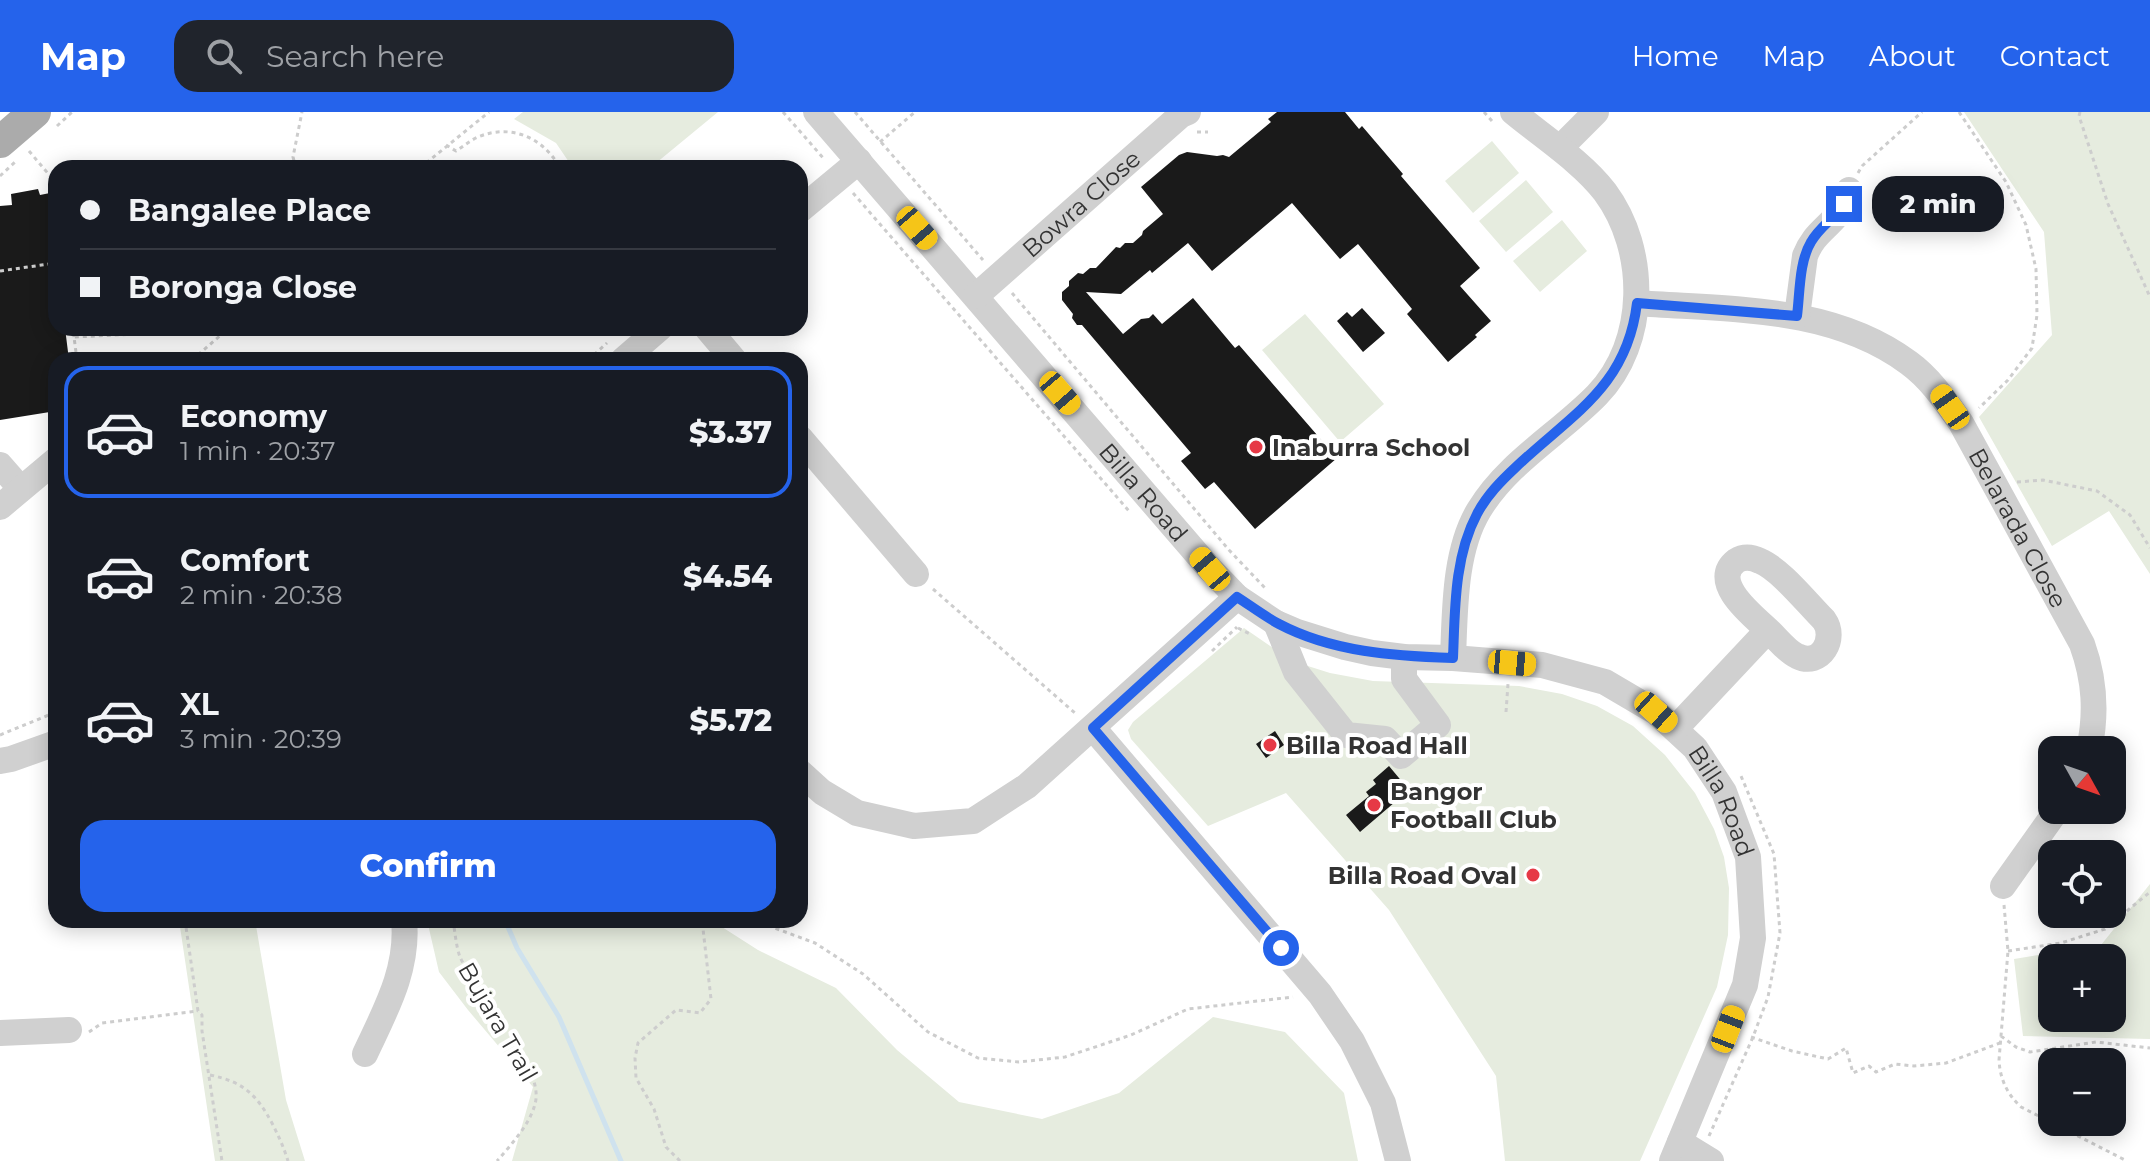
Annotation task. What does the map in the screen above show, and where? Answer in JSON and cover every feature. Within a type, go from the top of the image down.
[{"type":"main road","points":[[0,124],[13,112]]},
{"type":"main road","points":[[14,146],[35,112]]},
{"type":"street","name":"Billa Road","points":[[816,112],[849,169],[976,296],[1210,569],[1229,604],[1297,632],[1372,653],[1542,665],[1605,682],[1656,712],[1695,748],[1724,792],[1748,857],[1753,938],[1740,1033],[1691,1155]]},
{"type":"street","name":"Bowra Close","points":[[976,296],[1188,112]]},
{"type":"street","points":[[1560,148],[1596,112]]},
{"type":"street","points":[[1453,658],[1456,594],[1467,534],[1478,512],[1494,488],[1588,404],[1610,380],[1631,333],[1637,303],[1629,240],[1621,219],[1604,191],[1560,148],[1503,117]]},
{"type":"street","points":[[808,203],[849,169]]},
{"type":"street","points":[[1797,316],[1805,256],[1810,242],[1837,215],[1849,190]]},
{"type":"street","name":"Belarada Close","points":[[1637,303],[1797,316],[1839,327],[1874,341],[1910,363],[1938,391],[1961,423],[2075,629],[2093,682],[2095,704],[2092,736]]},
{"type":"street","points":[[632,352],[651,336]]},
{"type":"street","points":[[714,336],[727,352]]},
{"type":"street","points":[[808,447],[916,574]]},
{"type":"street","points":[[0,465],[21,489]]},
{"type":"street","points":[[0,507],[48,467]]},
{"type":"street","points":[[808,779],[822,792],[857,813],[914,826],[973,821],[1027,786],[1229,604]]},
{"type":"street","points":[[1276,623],[1296,672],[1346,735],[1385,739],[1401,756],[1438,725],[1404,679],[1404,657]]},
{"type":"street","points":[[1675,729],[1768,630]]},
{"type":"street","points":[[1093,728],[1320,994],[1352,1041],[1383,1103],[1398,1161]]},
{"type":"street","points":[[0,761],[48,746]]},
{"type":"street","points":[[2003,886],[2047,824]]},
{"type":"street","points":[[365,1054],[400,973],[405,953],[404,928]]},
{"type":"street","points":[[0,1033],[69,1030]]},
{"type":"path","points":[[294,160],[302,112]]},
{"type":"path","points":[[429,160],[489,112]]},
{"type":"path","points":[[783,112],[849,169],[1134,514]]},
{"type":"path","points":[[855,112],[1229,550],[1266,588]]},
{"type":"path","points":[[880,142],[915,112]]},
{"type":"path","points":[[1484,112],[1503,117]]},
{"type":"path","points":[[1849,190],[1862,166],[1922,112]]},
{"type":"path","points":[[1959,112],[2006,182],[2026,225],[2036,269],[2037,315],[2032,348],[2008,380],[1961,423]]},
{"type":"path","points":[[2080,112],[2108,204],[2150,297]]},
{"type":"path","points":[[446,145],[456,151],[477,137],[496,131],[520,133],[540,142],[556,160]]},
{"type":"path","points":[[14,146],[48,174]]},
{"type":"path","points":[[0,271],[48,264]]},
{"type":"path","points":[[76,352],[74,337],[95,336]]},
{"type":"path","points":[[201,352],[218,336]]},
{"type":"path","points":[[2000,493],[2010,483],[2043,480],[2097,491],[2130,515],[2150,548]]},
{"type":"path","points":[[916,574],[1093,728]]},
{"type":"path","points":[[1203,659],[1238,628],[1229,604]]},
{"type":"path","points":[[0,735],[48,715]]},
{"type":"path","points":[[1691,1155],[1740,1033],[1768,997],[1780,933],[1774,854],[1745,780],[1736,770]]},
{"type":"path","points":[[2003,886],[2008,951],[2000,1072],[2008,1094],[2021,1107],[2127,1161]]},
{"type":"path","points":[[2008,951],[2061,943],[2105,929],[2150,892]]},
{"type":"path","points":[[186,928],[198,1011],[202,1015],[222,1161]]},
{"type":"path","name":"Bujara Trail","points":[[454,928],[459,954],[474,984],[503,1022],[536,1083],[536,1103],[527,1121],[497,1161]]},
{"type":"path","points":[[680,1161],[666,1147],[654,1109],[636,1078],[635,1058],[638,1043],[664,1019],[676,1010],[700,1013],[711,999],[703,928]]},
{"type":"path","points":[[775,928],[815,943],[863,974],[928,1032],[978,1058],[1019,1062],[1065,1057],[1131,1035],[1188,1009],[1320,994]]},
{"type":"path","points":[[69,1030],[89,1032],[102,1023],[198,1011]]},
{"type":"path","points":[[1740,1033],[1792,1051],[1828,1059],[1846,1048],[1853,1073],[1869,1066],[1876,1072],[1895,1064],[1946,1063],[2000,1043]]},
{"type":"path","points":[[2001,1036],[2030,1052],[2096,1042],[2150,1048]]},
{"type":"path","points":[[210,1074],[238,1083],[253,1094],[265,1110],[288,1161]]},
{"type":"shaded area","points":[[523,112],[718,112],[660,160],[568,160],[556,143],[514,119]]},
{"type":"shaded area","points":[[1964,112],[2150,112],[2150,574],[2109,511],[2052,546],[1979,417],[2052,335],[2044,232]]},
{"type":"shaded area","points":[[1492,141],[1519,173],[1473,213],[1445,181]]},
{"type":"shaded area","points":[[1526,180],[1553,212],[1506,252],[1479,221]]},
{"type":"shaded area","points":[[1562,220],[1587,251],[1540,292],[1513,261]]},
{"type":"shaded area","points":[[1305,314],[1384,404],[1340,442],[1262,350]]},
{"type":"shaded area","points":[[1244,628],[1292,661],[1330,673],[1373,681],[1519,686],[1562,694],[1597,706],[1633,726],[1665,755],[1695,793],[1714,829],[1724,857],[1729,888],[1728,935],[1717,987],[1640,1161],[1505,1161],[1496,1076],[1389,910],[1286,793],[1208,826],[1131,739],[1128,730],[1133,722]]},
{"type":"shaded area","points":[[2150,884],[2150,1039],[2023,1036],[2014,959],[2038,955],[2038,1032],[2126,1032],[2126,944],[2102,944],[2115,928],[2126,928],[2126,914]]},
{"type":"shaded area","points":[[180,928],[256,928],[286,1100],[305,1161],[215,1161]]},
{"type":"shaded area","points":[[429,928],[724,928],[758,950],[836,988],[897,1050],[959,1102],[1042,1119],[1119,1093],[1213,1017],[1285,1032],[1344,1093],[1358,1161],[512,1161],[533,1087],[439,972]]},
{"type":"building","points":[[1277,112],[1345,112],[1359,129],[1362,126],[1480,268],[1460,286],[1491,321],[1448,362],[1407,314],[1412,309],[1358,244],[1340,259],[1292,203],[1212,271],[1188,243],[1121,294],[1086,292],[1123,334],[1141,319],[1153,314],[1162,324],[1193,298],[1235,348],[1239,345],[1337,458],[1255,529],[1214,482],[1205,489],[1181,461],[1191,453],[1082,325],[1077,325],[1062,300],[1062,292],[1078,273],[1096,268],[1116,247],[1133,243],[1163,214],[1141,187],[1179,155],[1187,152],[1229,157],[1271,122],[1268,119]]},
{"type":"building","points":[[38,189],[40,195],[48,193],[48,336],[66,336],[68,352],[48,352],[48,412],[0,420],[0,206],[12,205],[11,194]]},
{"type":"building","points":[[1362,308],[1385,333],[1363,352],[1337,321],[1347,312],[1352,317]]},
{"type":"building","name":"Billa Road Hall","points":[[1275,731],[1284,745],[1266,758],[1256,744]]},
{"type":"building","name":"Bangor Football Club","points":[[1389,766],[1409,790],[1360,832],[1346,815],[1369,796],[1366,792],[1376,784],[1373,780]]},
{"type":"waterway","points":[[508,928],[517,948],[559,1017],[621,1161]]},
{"type":"place","name":"Inaburra School","points":[[1256,447]]},
{"type":"place","name":"Billa Road Hall","points":[[1270,745]]},
{"type":"place","name":"Bangor Football Club","points":[[1374,805]]},
{"type":"place","name":"Billa Road Oval","points":[[1533,875]]},
{"type":"route","points":[[1281,948],[1093,728],[1237,597],[1276,623],[1345,647],[1404,657],[1453,658],[1456,594],[1467,534],[1478,512],[1494,488],[1588,404],[1610,380],[1631,333],[1637,303],[1797,316],[1805,256],[1810,242],[1844,204]]}]
